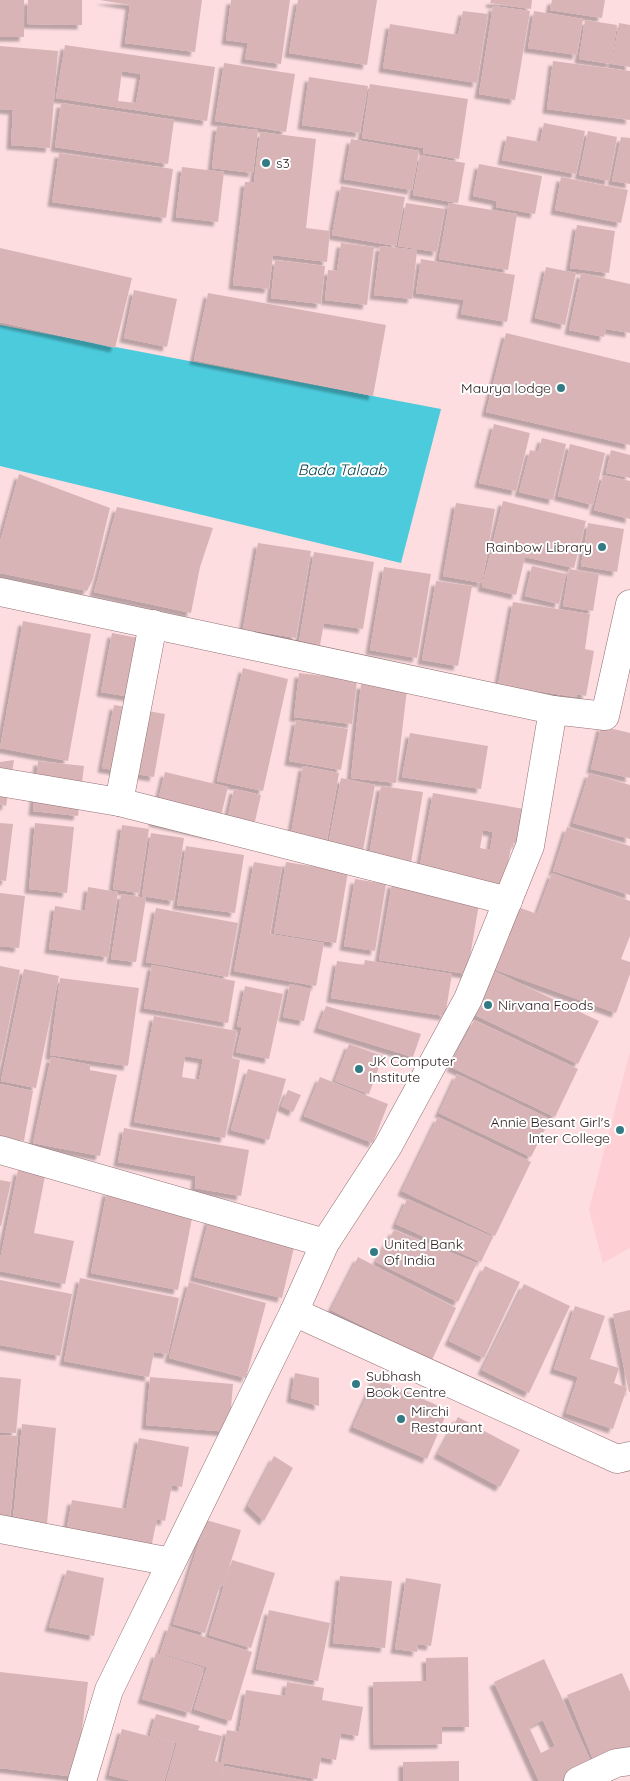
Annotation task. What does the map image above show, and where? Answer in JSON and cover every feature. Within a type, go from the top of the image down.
[{"type":"street","points":[[0,592],[553,710],[605,716],[630,604]]},
{"type":"street","points":[[120,802],[153,624]]},
{"type":"street","points":[[82,1781],[109,1690],[294,1312],[325,1243],[388,1146],[468,999],[530,846],[553,710]]},
{"type":"street","points":[[0,782],[120,802],[508,901]]},
{"type":"street","points":[[0,1150],[325,1243]]},
{"type":"street","points":[[294,1312],[617,1459],[630,1456]]},
{"type":"street","points":[[0,1529],[171,1562]]},
{"type":"street","points":[[578,1781],[616,1763],[630,1761]]},
{"type":"shaded area","name":"Annie Besant Girl's Inter College","points":[[630,1051],[630,1248],[603,1263],[589,1210]]},
{"type":"water","name":"Bada Talaab","points":[[0,325],[441,409],[401,563],[0,466]]},
{"type":"building","points":[[0,0],[24,0],[24,37],[0,37]]},
{"type":"building","points":[[28,0],[82,0],[82,25],[27,24]]},
{"type":"building","points":[[100,0],[202,0],[195,52],[125,43],[130,5]]},
{"type":"building","points":[[231,0],[290,0],[281,64],[245,59],[248,43],[226,40]]},
{"type":"building","points":[[298,0],[377,0],[367,65],[289,53]]},
{"type":"building","points":[[491,0],[532,0],[531,9],[490,3]]},
{"type":"building","points":[[552,0],[605,0],[602,18],[550,10]]},
{"type":"building","points":[[493,6],[530,11],[515,100],[479,94]]},
{"type":"building","points":[[463,11],[488,14],[477,83],[383,68],[390,24],[458,35]]},
{"type":"building","points":[[534,11],[583,19],[577,55],[528,48]]},
{"type":"building","points":[[585,20],[617,25],[611,64],[579,59]]},
{"type":"building","points":[[619,23],[630,25],[630,67],[612,64]]},
{"type":"building","points":[[65,45],[215,67],[207,121],[56,98]],"holes":[[[122,71],[141,74],[136,103],[118,101]]]},
{"type":"building","points":[[0,46],[58,51],[50,148],[11,145],[13,110],[0,109]]},
{"type":"building","points":[[553,61],[630,71],[630,120],[547,109]]},
{"type":"building","points":[[224,63],[295,74],[286,132],[215,121]]},
{"type":"building","points":[[309,77],[368,86],[360,133],[302,125]]},
{"type":"building","points":[[370,84],[468,99],[459,159],[423,153],[424,148],[362,138]]},
{"type":"building","points":[[61,103],[174,120],[168,164],[55,147]]},
{"type":"building","points":[[544,123],[585,131],[576,174],[502,160],[507,136],[540,142]]},
{"type":"building","points":[[217,126],[258,130],[253,173],[212,168]]},
{"type":"building","points":[[588,131],[617,137],[609,181],[579,175]]},
{"type":"building","points":[[260,132],[316,139],[306,228],[330,231],[327,262],[273,255],[269,289],[233,285],[245,182],[254,182]]},
{"type":"building","points":[[621,137],[630,138],[630,184],[612,181]]},
{"type":"building","points":[[351,139],[419,151],[412,190],[344,179]]},
{"type":"building","points":[[59,153],[173,169],[166,218],[52,202]]},
{"type":"building","points":[[420,155],[465,163],[458,203],[413,195]]},
{"type":"building","points":[[479,164],[542,176],[535,214],[496,207],[497,201],[473,196]]},
{"type":"building","points":[[182,167],[224,172],[218,222],[176,217]]},
{"type":"building","points":[[561,177],[628,190],[621,223],[555,210]]},
{"type":"building","points":[[341,186],[405,197],[396,246],[332,235]]},
{"type":"building","points":[[406,203],[445,209],[437,252],[398,246]]},
{"type":"building","points":[[449,203],[517,214],[508,270],[439,259]]},
{"type":"building","points":[[577,225],[615,231],[609,273],[570,268]]},
{"type":"building","points":[[341,243],[374,247],[367,305],[325,300],[328,270],[337,271]]},
{"type":"building","points":[[380,246],[417,250],[412,299],[374,295]]},
{"type":"building","points":[[0,248],[132,278],[115,348],[0,322]]},
{"type":"building","points":[[421,259],[515,275],[507,322],[461,314],[464,300],[416,293]]},
{"type":"building","points":[[275,260],[325,266],[321,304],[271,298]]},
{"type":"building","points":[[546,267],[576,273],[565,325],[535,318]]},
{"type":"building","points":[[581,273],[630,284],[630,333],[606,329],[604,337],[569,330]]},
{"type":"building","points":[[134,290],[177,299],[167,347],[124,338]]},
{"type":"building","points":[[208,293],[386,325],[373,396],[194,360]]},
{"type":"building","name":"Maurya lodge","points":[[506,333],[630,363],[630,445],[486,412]]},
{"type":"building","points":[[494,424],[530,433],[516,491],[479,483]]},
{"type":"building","points":[[542,438],[566,444],[553,500],[519,492],[530,450],[538,452]]},
{"type":"building","points":[[570,444],[605,453],[593,505],[558,496]]},
{"type":"building","points":[[611,450],[630,455],[630,478],[606,473]]},
{"type":"building","points":[[19,474],[110,508],[93,579],[87,591],[0,573],[0,542]]},
{"type":"building","points":[[603,475],[630,481],[630,519],[594,510]]},
{"type":"building","points":[[503,501],[586,521],[574,568],[525,557],[516,595],[482,587]]},
{"type":"building","points":[[456,503],[495,509],[482,583],[443,576]]},
{"type":"building","points":[[117,507],[213,528],[200,567],[191,613],[94,592]]},
{"type":"building","name":"Rainbow Library","points":[[588,523],[624,529],[617,572],[581,566]]},
{"type":"building","points":[[258,543],[311,551],[296,638],[243,629]]},
{"type":"building","points":[[314,552],[374,562],[363,629],[324,623],[320,645],[299,642]]},
{"type":"building","points":[[532,566],[566,574],[559,604],[525,596]]},
{"type":"building","points":[[384,567],[431,574],[417,658],[370,650]]},
{"type":"building","points":[[569,569],[599,574],[593,611],[563,606]]},
{"type":"building","points":[[436,581],[472,586],[458,666],[422,660]]},
{"type":"building","points":[[513,602],[590,614],[585,649],[594,651],[586,696],[577,694],[576,697],[498,685]]},
{"type":"building","points":[[23,621],[91,634],[68,761],[0,748]]},
{"type":"building","points":[[112,633],[159,642],[149,700],[101,692]]},
{"type":"building","points":[[243,668],[288,679],[263,791],[217,781]]},
{"type":"building","points":[[299,673],[357,680],[352,724],[294,717]]},
{"type":"building","points":[[361,684],[407,689],[396,783],[351,778]]},
{"type":"building","points":[[114,705],[165,714],[154,777],[102,768]]},
{"type":"building","points":[[296,720],[348,729],[341,770],[289,761]]},
{"type":"building","points":[[601,726],[630,733],[630,778],[591,769]]},
{"type":"building","points":[[410,733],[488,746],[481,789],[402,777]]},
{"type":"building","points":[[14,760],[6,806],[0,804],[0,762]]},
{"type":"building","points":[[38,761],[84,766],[78,816],[33,811]]},
{"type":"building","points":[[303,766],[339,773],[325,851],[289,845]]},
{"type":"building","points":[[165,772],[228,787],[216,836],[153,822]]},
{"type":"building","points":[[589,773],[630,785],[630,839],[573,823]]},
{"type":"building","points":[[341,778],[375,785],[362,856],[327,851]]},
{"type":"building","points":[[381,786],[423,792],[411,863],[369,856]]},
{"type":"building","points":[[234,789],[261,795],[253,830],[226,824]]},
{"type":"building","points":[[433,793],[524,809],[517,844],[512,843],[502,891],[418,876]],"holes":[[[483,830],[493,832],[490,850],[480,848]]]},
{"type":"building","points":[[0,823],[13,824],[6,881],[0,880]]},
{"type":"building","points":[[35,823],[74,827],[67,893],[29,889]]},
{"type":"building","points":[[122,825],[149,829],[139,893],[113,889]]},
{"type":"building","points":[[567,827],[630,846],[630,895],[553,871]]},
{"type":"building","points":[[151,833],[184,838],[174,901],[142,896]]},
{"type":"building","points":[[186,846],[244,855],[235,913],[177,905]]},
{"type":"building","points":[[254,862],[282,867],[270,934],[324,943],[316,986],[234,971]]},
{"type":"building","points":[[286,862],[348,872],[336,943],[274,933]]},
{"type":"building","points":[[552,873],[630,901],[630,936],[621,959],[630,962],[630,974],[616,1013],[496,970],[518,907],[537,914]]},
{"type":"building","points":[[355,879],[386,884],[375,951],[344,946]]},
{"type":"building","points":[[392,883],[480,898],[467,974],[379,960]]},
{"type":"building","points":[[88,887],[118,892],[108,957],[49,949],[55,906],[85,911]]},
{"type":"building","points":[[0,893],[25,896],[19,948],[0,946]]},
{"type":"building","points":[[121,894],[146,898],[136,962],[111,959]]},
{"type":"building","points":[[156,908],[238,923],[228,977],[146,962]]},
{"type":"building","points":[[365,960],[452,974],[445,1016],[331,998],[337,961],[364,965]]},
{"type":"building","points":[[152,965],[235,981],[228,1023],[144,1008]]},
{"type":"building","points":[[0,966],[20,970],[1,1062],[0,1062]]},
{"type":"building","points":[[24,969],[59,976],[36,1088],[1,1081]]},
{"type":"building","points":[[494,971],[599,1021],[578,1064],[473,1014]]},
{"type":"building","points":[[60,978],[139,988],[128,1066],[50,1055]]},
{"type":"building","points":[[290,984],[311,989],[304,1021],[283,1017]]},
{"type":"building","points":[[245,986],[283,994],[269,1059],[236,1052],[242,1027],[237,1026]]},
{"type":"building","points":[[326,1006],[421,1034],[413,1057],[318,1028]]},
{"type":"building","points":[[154,1016],[237,1031],[232,1058],[240,1060],[225,1138],[134,1122]],"holes":[[[185,1056],[203,1059],[199,1080],[182,1077]]]},
{"type":"building","points":[[474,1020],[578,1069],[555,1117],[451,1067]]},
{"type":"building","name":"JK Computer Institute","points":[[349,1044],[383,1056],[369,1094],[335,1081]]},
{"type":"building","points":[[51,1057],[90,1065],[90,1070],[117,1075],[100,1156],[33,1143]]},
{"type":"building","points":[[248,1069],[286,1079],[269,1140],[231,1130]]},
{"type":"building","points":[[457,1074],[550,1119],[531,1157],[439,1113]]},
{"type":"building","points":[[320,1077],[388,1104],[373,1143],[304,1116]]},
{"type":"building","points":[[0,1084],[33,1091],[24,1141],[0,1136]]},
{"type":"building","points":[[288,1090],[301,1095],[293,1112],[281,1106]]},
{"type":"building","points":[[438,1117],[531,1162],[495,1236],[402,1191]]},
{"type":"building","points":[[124,1128],[249,1150],[241,1196],[195,1188],[196,1176],[118,1162]]},
{"type":"building","points":[[18,1170],[45,1176],[34,1233],[74,1241],[65,1284],[0,1271],[0,1260]]},
{"type":"building","points":[[0,1180],[11,1182],[1,1226],[0,1226]]},
{"type":"building","points":[[107,1191],[194,1208],[178,1290],[91,1273]]},
{"type":"building","points":[[407,1199],[493,1237],[481,1262],[396,1224]]},
{"type":"building","points":[[209,1219],[296,1239],[282,1298],[194,1277]]},
{"type":"building","points":[[394,1230],[477,1263],[458,1302],[376,1262]]},
{"type":"building","points":[[358,1257],[456,1308],[432,1360],[331,1310]]},
{"type":"building","points":[[485,1266],[520,1282],[484,1358],[449,1341]]},
{"type":"building","points":[[80,1278],[179,1298],[168,1354],[154,1352],[149,1377],[64,1361]]},
{"type":"building","points":[[0,1280],[72,1294],[60,1356],[0,1345]]},
{"type":"building","points":[[189,1282],[266,1303],[246,1378],[169,1358]]},
{"type":"building","points":[[524,1284],[570,1306],[529,1393],[482,1370]]},
{"type":"building","points":[[575,1306],[605,1316],[590,1359],[619,1368],[614,1383],[627,1388],[613,1429],[566,1413],[578,1377],[554,1369]]},
{"type":"building","points":[[630,1310],[630,1392],[629,1392],[613,1314]]},
{"type":"building","points":[[295,1373],[319,1378],[319,1406],[291,1398]]},
{"type":"building","points":[[0,1377],[21,1379],[16,1433],[0,1432]]},
{"type":"building","points":[[150,1377],[233,1384],[229,1432],[146,1425]]},
{"type":"building","name":"Mirchi Restaurant","points":[[375,1378],[448,1410],[427,1459],[353,1427]]},
{"type":"building","points":[[458,1417],[520,1450],[500,1487],[438,1454]]},
{"type":"building","points":[[22,1424],[56,1428],[46,1534],[12,1531]]},
{"type":"building","points":[[0,1435],[18,1436],[9,1531],[0,1530]]},
{"type":"building","points":[[139,1438],[189,1447],[182,1487],[172,1485],[165,1521],[157,1519],[151,1548],[66,1533],[72,1500],[126,1509]]},
{"type":"building","points":[[274,1456],[293,1468],[264,1521],[248,1506]]},
{"type":"building","points":[[206,1520],[241,1530],[223,1586],[220,1585],[205,1633],[173,1624]]},
{"type":"building","points":[[232,1560],[275,1573],[251,1648],[209,1635]]},
{"type":"building","points":[[67,1570],[104,1578],[94,1636],[49,1627]]},
{"type":"building","points":[[340,1576],[392,1581],[385,1648],[333,1643]]},
{"type":"building","points":[[406,1578],[441,1584],[431,1646],[418,1644],[417,1652],[395,1649]]},
{"type":"building","points":[[269,1610],[330,1623],[318,1681],[256,1669]]},
{"type":"building","points":[[169,1626],[252,1652],[231,1721],[194,1709],[207,1667],[160,1653]]},
{"type":"building","points":[[156,1653],[204,1668],[190,1713],[142,1699]]},
{"type":"building","points":[[468,1657],[469,1727],[442,1727],[442,1744],[374,1745],[373,1682],[427,1681],[426,1658]]},
{"type":"building","points":[[544,1659],[593,1766],[560,1781],[539,1781],[494,1682]],"holes":[[[543,1720],[555,1746],[541,1753],[529,1727]]]},
{"type":"building","points":[[0,1672],[88,1682],[76,1777],[0,1768]]},
{"type":"building","points":[[622,1673],[630,1692],[630,1749],[595,1764],[567,1695]]},
{"type":"building","points":[[287,1682],[324,1688],[322,1700],[363,1707],[358,1736],[341,1733],[336,1760],[321,1757],[317,1779],[224,1763],[224,1766],[307,1781],[221,1781],[223,1768],[220,1781],[166,1781],[177,1743],[150,1735],[156,1714],[200,1726],[198,1730],[222,1736],[215,1761],[221,1763],[227,1730],[239,1732],[246,1690],[285,1696]]},
{"type":"building","points":[[122,1729],[175,1743],[164,1781],[132,1781],[109,1775]]},
{"type":"building","points":[[459,1761],[459,1781],[403,1781],[403,1762]]},
{"type":"place","name":"s3","points":[[266,163]]},
{"type":"place","name":"Maurya lodge","points":[[561,388]]},
{"type":"place","name":"Rainbow Library","points":[[602,547]]},
{"type":"place","name":"Nirvana Foods","points":[[488,1005]]},
{"type":"place","name":"JK Computer Institute","points":[[359,1069]]},
{"type":"place","name":"Annie Besant Girl's Inter College","points":[[620,1130]]},
{"type":"place","name":"United Bank Of India","points":[[374,1252]]},
{"type":"place","name":"Subhash Book Centre","points":[[356,1384]]},
{"type":"place","name":"Mirchi Restaurant","points":[[401,1419]]}]
